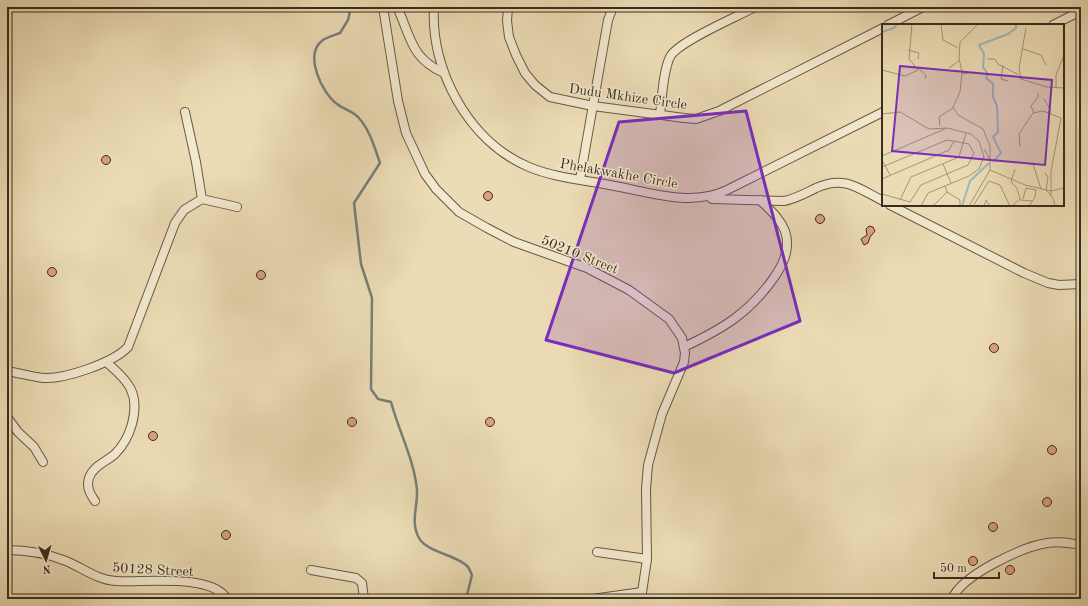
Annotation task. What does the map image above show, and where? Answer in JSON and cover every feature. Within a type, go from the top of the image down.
[{"type":"street","name":"50210 Street","points":[[382,7],[398,102],[406,132],[425,174],[436,189],[460,212],[487,228],[521,245],[587,268],[643,298],[669,318],[682,338],[684,347],[684,362],[662,414],[648,465],[646,490],[647,559],[641,596]]},
{"type":"street","points":[[397,7],[415,50],[423,61],[444,73]]},
{"type":"street","name":"Phelakwakhe Circle","points":[[434,7],[435,32],[444,73],[467,116],[479,130],[506,155],[529,167],[558,175],[580,178],[662,195],[701,198],[727,190],[882,112]]},
{"type":"street","name":"Dudu Mkhize Circle","points":[[508,7],[506,21],[509,37],[522,67],[535,85],[550,97],[593,106],[696,119],[708,116],[882,29]]},
{"type":"street","points":[[580,178],[608,20],[613,7]]},
{"type":"street","points":[[660,114],[668,65],[674,51],[686,43],[756,7]]},
{"type":"street","points":[[890,24],[923,7]]},
{"type":"street","points":[[1055,24],[1081,11]]},
{"type":"street","points":[[186,112],[202,199]]},
{"type":"street","points":[[701,198],[792,200],[832,181],[851,185],[882,200]]},
{"type":"street","points":[[7,371],[52,378],[64,376],[106,362],[118,356],[128,347],[175,223],[184,210],[202,199],[237,207]]},
{"type":"street","points":[[684,347],[716,331],[745,311],[759,298],[779,271],[785,259],[787,250],[785,232],[777,217],[760,200]]},
{"type":"street","points":[[892,206],[1024,273],[1048,283],[1059,285],[1081,284]]},
{"type":"street","points":[[95,501],[88,488],[89,478],[95,468],[113,456],[121,447],[130,428],[136,406],[134,396],[130,389],[115,370],[106,362]]},
{"type":"street","points":[[7,417],[18,432],[34,447],[44,462]]},
{"type":"street","points":[[952,599],[955,592],[970,579],[993,564],[1028,549],[1047,543],[1056,542],[1081,545]]},
{"type":"street","name":"50128 Street","points":[[7,550],[37,551],[66,561],[99,578],[115,581],[174,581],[194,583],[219,590],[227,599]]},
{"type":"street","points":[[597,552],[647,559]]},
{"type":"street","points":[[311,570],[356,578],[362,583],[364,599]]},
{"type":"street","points":[[592,599],[641,596]]},
{"type":"highlighted area","points":[[746,111],[800,321],[674,373],[546,340],[619,122]]},
{"type":"building","points":[[104,156],[108,156],[110,160],[108,164],[104,164],[102,162],[102,158]]},
{"type":"building","points":[[486,192],[490,192],[492,196],[490,200],[486,200],[484,198],[484,194]]},
{"type":"building","points":[[818,215],[822,215],[824,219],[822,223],[818,223],[816,221],[816,217]]},
{"type":"building","points":[[869,226],[873,227],[875,231],[870,237],[868,243],[864,245],[861,239],[867,235],[866,229]]},
{"type":"building","points":[[50,268],[54,268],[56,272],[54,276],[50,276],[48,274],[48,270]]},
{"type":"building","points":[[259,271],[263,271],[265,275],[263,279],[259,279],[257,277],[257,273]]},
{"type":"building","points":[[992,344],[996,344],[998,348],[996,352],[992,352],[990,350],[990,346]]},
{"type":"building","points":[[350,418],[354,418],[356,422],[354,426],[350,426],[348,424],[348,420]]},
{"type":"building","points":[[488,418],[492,418],[494,422],[492,426],[488,426],[486,424],[486,420]]},
{"type":"building","points":[[151,432],[155,432],[157,436],[155,440],[151,440],[149,438],[149,434]]},
{"type":"building","points":[[1050,446],[1054,446],[1056,450],[1054,454],[1050,454],[1048,452],[1048,448]]},
{"type":"building","points":[[1045,498],[1049,498],[1051,502],[1049,506],[1045,506],[1043,504],[1043,500]]},
{"type":"building","points":[[991,523],[995,523],[997,527],[995,531],[991,531],[989,529],[989,525]]},
{"type":"building","points":[[224,531],[228,531],[230,535],[228,539],[224,539],[222,537],[222,533]]},
{"type":"building","points":[[971,557],[975,557],[977,561],[975,565],[971,565],[969,563],[969,559]]},
{"type":"building","points":[[1008,566],[1012,566],[1014,570],[1012,574],[1008,574],[1006,572],[1006,568]]},
{"type":"waterway","points":[[351,7],[348,20],[340,33],[323,40],[317,46],[315,64],[321,83],[331,99],[339,106],[358,117],[366,127],[380,163],[354,203],[361,264],[372,298],[371,389],[378,399],[391,402],[410,456],[417,490],[415,526],[419,538],[428,547],[464,563],[472,575],[467,595],[458,599]]}]
